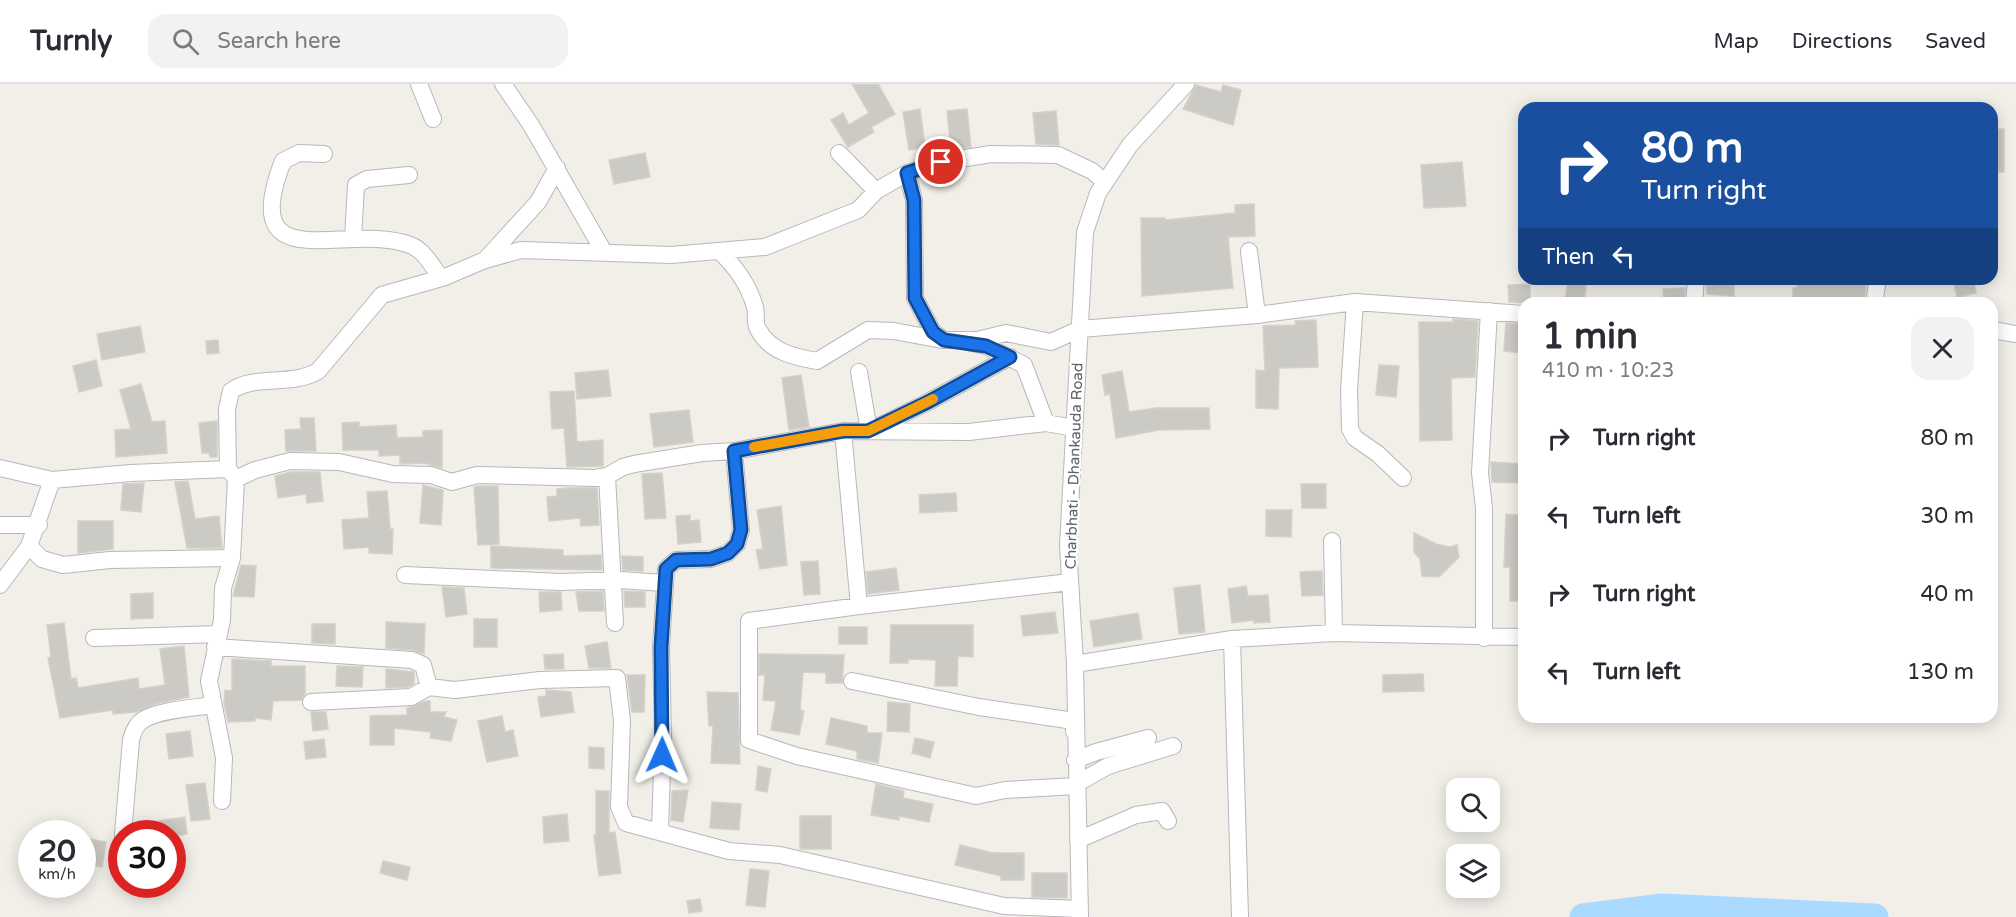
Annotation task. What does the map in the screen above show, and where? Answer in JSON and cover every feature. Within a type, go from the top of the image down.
[{"type":"street","points":[[419,84],[433,119]]},
{"type":"street","points":[[503,84],[531,124],[604,252]]},
{"type":"street","name":"Charbhati - Dhankauda Road","points":[[1080,913],[1075,760],[1075,664],[1068,545],[1084,232],[1098,194],[1130,145],[1186,84]]},
{"type":"street","points":[[324,154],[299,153],[283,161],[273,185],[271,200],[274,225],[284,236],[296,239],[353,239],[410,245],[420,251],[441,278]]},
{"type":"street","points":[[839,153],[876,191]]},
{"type":"street","points":[[222,801],[224,758],[209,681],[217,640],[223,588],[232,558],[232,474],[227,409],[231,390],[247,383],[307,377],[318,371],[381,295],[441,278],[485,260],[535,249],[671,255],[765,247],[798,236],[822,223],[858,210],[876,191],[907,173],[941,162],[991,154],[1058,155],[1092,171],[1106,182]]},
{"type":"street","points":[[485,260],[538,202],[557,168]]},
{"type":"street","points":[[907,173],[914,200],[915,298],[933,332],[951,340],[977,340],[1006,333],[1051,342],[1080,329],[1257,315],[1355,302],[1518,313]]},
{"type":"street","points":[[353,239],[356,185],[367,179],[409,175]]},
{"type":"street","points":[[1249,251],[1257,315]]},
{"type":"street","points":[[720,252],[732,264],[746,288],[755,307],[757,328],[773,347],[791,356],[817,361],[868,330],[894,331],[986,346],[1016,360],[1046,423]]},
{"type":"street","points":[[1355,302],[1348,390],[1350,429],[1355,438],[1378,454],[1403,478]]},
{"type":"street","points":[[1484,638],[1484,508],[1480,473],[1490,311]]},
{"type":"street","points":[[1998,331],[2016,334]]},
{"type":"street","points":[[868,431],[1016,360],[1036,339]]},
{"type":"street","points":[[859,372],[868,431]]},
{"type":"street","points":[[0,468],[52,480],[131,473],[232,474],[290,460],[339,462],[393,474],[431,475],[452,482],[477,475],[558,479],[607,476],[634,464],[702,453],[734,451],[843,431],[969,432],[1046,423],[1074,428]]},
{"type":"street","points":[[843,431],[859,606]]},
{"type":"street","points":[[660,831],[663,737],[661,647],[664,583],[670,563],[683,558],[711,559],[728,553],[737,544],[741,530],[734,451]]},
{"type":"street","points":[[607,476],[615,580],[615,623]]},
{"type":"street","points":[[0,585],[29,546],[39,525],[52,480]]},
{"type":"street","points":[[0,525],[39,525]]},
{"type":"street","points":[[1332,541],[1334,633]]},
{"type":"street","points":[[29,546],[42,560],[63,565],[111,560],[232,558]]},
{"type":"street","points":[[405,575],[561,582],[615,580],[664,583]]},
{"type":"street","points":[[1070,582],[749,621],[749,740],[797,756],[976,796],[1005,790],[1076,785],[1108,766],[1173,746]]},
{"type":"street","points":[[1075,664],[1232,639],[1334,633],[1518,637]]},
{"type":"street","points":[[94,638],[217,640],[419,662],[425,670],[429,687]]},
{"type":"street","points":[[1232,639],[1240,917]]},
{"type":"street","points":[[311,702],[411,697],[429,687],[455,690],[540,680],[617,678],[622,721],[621,815],[626,823],[729,851],[780,855],[1004,906],[1080,913]]},
{"type":"street","points":[[852,681],[979,707],[1074,721],[1075,738]]},
{"type":"street","points":[[124,820],[131,740],[135,728],[142,720],[154,716],[212,705]]},
{"type":"street","points":[[1075,760],[1095,752],[1148,738]]},
{"type":"street","points":[[1078,840],[1136,815],[1162,811],[1168,821]]},
{"type":"building","points":[[852,84],[878,84],[895,114],[871,127],[874,132],[848,147],[831,120],[843,113],[849,125],[869,113]]},
{"type":"building","points":[[1196,85],[1221,92],[1223,85],[1241,90],[1233,125],[1183,109]]},
{"type":"building","points":[[920,109],[925,147],[909,150],[903,112]]},
{"type":"building","points":[[967,109],[971,147],[951,150],[947,111]]},
{"type":"building","points":[[1056,111],[1059,145],[1036,144],[1033,113]]},
{"type":"building","points":[[1998,129],[2004,129],[2004,172],[1998,172]]},
{"type":"building","points":[[645,153],[650,177],[614,184],[609,160]]},
{"type":"building","points":[[1462,162],[1466,206],[1424,208],[1421,165]]},
{"type":"building","points":[[1254,204],[1255,236],[1228,237],[1233,288],[1142,296],[1141,218],[1165,218],[1165,220],[1235,213],[1235,205]]},
{"type":"building","points":[[1508,285],[1530,285],[1530,297],[1518,297],[1518,302],[1509,302]]},
{"type":"building","points":[[1567,285],[1586,285],[1585,297],[1566,297]]},
{"type":"building","points":[[1707,285],[1734,285],[1734,296],[1707,294]]},
{"type":"building","points":[[1797,285],[1866,285],[1865,297],[1793,297],[1793,288],[1797,288]]},
{"type":"building","points":[[1954,285],[1974,285],[1976,293],[1957,297]]},
{"type":"building","points":[[1685,288],[1684,297],[1664,297],[1663,289]]},
{"type":"building","points":[[1453,319],[1478,321],[1475,377],[1451,378],[1452,440],[1420,441],[1419,322],[1453,322]]},
{"type":"building","points":[[1316,320],[1318,367],[1279,368],[1278,409],[1256,408],[1256,370],[1265,371],[1263,326],[1296,325],[1295,321]]},
{"type":"building","points":[[1506,323],[1518,324],[1518,352],[1504,351]]},
{"type":"building","points":[[140,326],[145,352],[102,360],[97,334]]},
{"type":"building","points":[[218,340],[219,353],[207,354],[206,341]]},
{"type":"building","points":[[96,360],[102,386],[79,392],[73,366]]},
{"type":"building","points":[[1379,365],[1399,366],[1396,397],[1376,395]]},
{"type":"building","points":[[608,370],[611,396],[577,399],[575,373]]},
{"type":"building","points":[[1122,371],[1129,412],[1156,408],[1209,408],[1210,429],[1159,430],[1116,438],[1110,394],[1105,395],[1102,375]]},
{"type":"building","points":[[801,375],[809,427],[789,430],[782,378]]},
{"type":"building","points":[[141,384],[152,422],[165,421],[167,453],[116,457],[115,430],[131,429],[120,390]]},
{"type":"building","points":[[574,391],[577,442],[603,440],[603,466],[567,467],[564,428],[552,429],[550,392]]},
{"type":"building","points":[[689,410],[693,442],[654,447],[650,414]]},
{"type":"building","points":[[300,418],[314,418],[316,451],[286,451],[285,430],[301,429]]},
{"type":"building","points":[[217,421],[217,457],[210,457],[209,453],[202,453],[199,423]]},
{"type":"building","points":[[359,422],[359,427],[396,425],[397,438],[423,437],[423,431],[442,430],[442,468],[424,463],[400,464],[400,455],[379,456],[379,450],[343,450],[342,423]]},
{"type":"building","points":[[1491,462],[1518,464],[1518,483],[1492,482]]},
{"type":"building","points":[[291,472],[320,472],[323,501],[307,503],[306,494],[278,498],[275,476]]},
{"type":"building","points":[[662,473],[666,518],[645,519],[642,474]]},
{"type":"building","points":[[188,481],[195,519],[219,516],[222,548],[187,548],[175,482]]},
{"type":"building","points":[[144,483],[141,512],[121,510],[123,484]]},
{"type":"building","points":[[1301,484],[1326,484],[1326,508],[1302,508]]},
{"type":"building","points":[[423,485],[443,490],[441,525],[420,523]]},
{"type":"building","points":[[498,486],[499,544],[478,545],[474,487]]},
{"type":"building","points":[[597,488],[599,525],[581,526],[580,518],[549,521],[547,497],[557,496],[557,489]]},
{"type":"building","points":[[387,491],[390,529],[393,529],[392,554],[369,553],[369,547],[344,549],[342,520],[369,518],[367,492]]},
{"type":"building","points":[[956,493],[957,511],[920,513],[919,495]]},
{"type":"building","points":[[781,506],[787,565],[760,569],[756,550],[763,549],[757,510]]},
{"type":"building","points":[[1266,510],[1292,510],[1291,537],[1266,536]]},
{"type":"building","points":[[1506,514],[1518,515],[1518,601],[1510,601],[1510,567],[1504,567]]},
{"type":"building","points":[[690,515],[690,521],[699,520],[701,542],[678,544],[676,516]]},
{"type":"building","points":[[78,521],[113,521],[113,549],[78,553]]},
{"type":"building","points":[[1414,533],[1436,544],[1450,547],[1457,545],[1459,557],[1439,577],[1422,576],[1420,559],[1414,552]]},
{"type":"building","points":[[491,546],[563,550],[563,556],[601,555],[602,570],[491,568]]},
{"type":"building","points":[[622,556],[643,557],[643,571],[623,570]]},
{"type":"building","points":[[818,561],[820,594],[804,595],[801,562]]},
{"type":"building","points":[[241,565],[256,566],[254,597],[233,596]]},
{"type":"building","points":[[896,568],[899,590],[868,594],[866,572]]},
{"type":"building","points":[[1322,571],[1323,595],[1302,596],[1300,572]]},
{"type":"building","points":[[1200,585],[1205,632],[1179,634],[1174,588]]},
{"type":"building","points":[[1246,586],[1248,596],[1268,595],[1270,622],[1254,623],[1254,620],[1232,623],[1228,589]]},
{"type":"building","points":[[442,587],[464,588],[467,614],[446,617]]},
{"type":"building","points":[[603,591],[604,611],[579,611],[576,592]]},
{"type":"building","points":[[624,591],[645,592],[645,607],[625,607]]},
{"type":"building","points":[[539,592],[561,592],[562,610],[540,612]]},
{"type":"building","points":[[153,593],[153,618],[131,619],[131,594]]},
{"type":"building","points":[[1055,612],[1058,633],[1023,636],[1021,616]]},
{"type":"building","points":[[1138,613],[1142,639],[1094,647],[1090,621]]},
{"type":"building","points":[[474,619],[497,619],[497,647],[474,647]]},
{"type":"building","points":[[386,622],[425,624],[424,654],[413,650],[386,648]]},
{"type":"building","points":[[64,623],[71,679],[76,678],[78,688],[138,678],[139,689],[165,685],[160,649],[184,646],[189,697],[155,704],[136,712],[113,714],[113,710],[60,718],[48,658],[51,657],[47,625]]},
{"type":"building","points":[[312,624],[335,624],[335,644],[312,643]]},
{"type":"building","points":[[891,625],[973,625],[973,657],[958,656],[957,686],[935,686],[936,660],[908,659],[908,663],[890,663]]},
{"type":"building","points":[[839,627],[867,627],[867,644],[839,644]]},
{"type":"building","points":[[607,642],[611,668],[589,668],[585,646]]},
{"type":"building","points":[[563,654],[564,669],[545,669],[544,655]]},
{"type":"building","points":[[759,654],[844,655],[842,683],[826,683],[826,673],[803,672],[800,710],[804,711],[799,735],[771,730],[776,701],[763,700],[765,675],[759,675]]},
{"type":"building","points":[[232,659],[271,661],[271,666],[305,666],[305,693],[301,700],[273,701],[271,720],[255,718],[255,721],[228,722],[224,703],[225,690],[232,691]]},
{"type":"building","points":[[337,666],[363,667],[362,687],[336,686]]},
{"type":"building","points":[[386,669],[414,672],[414,684],[408,687],[386,688]]},
{"type":"building","points":[[1423,674],[1424,691],[1383,692],[1383,675]]},
{"type":"building","points":[[627,675],[645,675],[644,712],[632,712]]},
{"type":"building","points":[[546,690],[571,692],[574,712],[541,717],[538,697],[546,696]]},
{"type":"building","points":[[707,692],[738,693],[740,764],[711,763],[713,726],[709,726]]},
{"type":"building","points":[[430,701],[430,712],[446,712],[444,717],[457,720],[451,741],[430,738],[431,732],[394,728],[394,745],[370,745],[370,716],[407,715],[407,708]]},
{"type":"building","points":[[888,702],[910,704],[909,732],[887,731]]},
{"type":"building","points":[[311,712],[326,712],[328,729],[313,731]]},
{"type":"building","points":[[502,716],[505,732],[513,730],[518,756],[487,762],[478,721]]},
{"type":"building","points":[[831,718],[867,726],[867,733],[882,733],[878,763],[857,759],[857,751],[826,744]]},
{"type":"building","points":[[190,731],[193,756],[169,759],[166,734]]},
{"type":"building","points":[[915,738],[934,742],[930,758],[912,753]]},
{"type":"building","points":[[324,739],[326,757],[306,759],[304,742]]},
{"type":"building","points":[[589,747],[604,748],[604,769],[589,768]]},
{"type":"building","points":[[758,766],[771,769],[767,792],[756,790]]},
{"type":"building","points":[[205,783],[210,819],[191,821],[186,785]]},
{"type":"building","points":[[876,784],[904,791],[903,798],[933,804],[929,822],[899,816],[899,820],[871,815]]},
{"type":"building","points":[[688,790],[683,822],[671,820],[672,791]]},
{"type":"building","points":[[596,791],[609,791],[609,833],[615,832],[621,873],[599,876],[594,835],[596,835]]},
{"type":"building","points":[[712,802],[741,804],[739,830],[710,828]]},
{"type":"building","points":[[567,814],[569,841],[544,843],[543,817]]},
{"type":"building","points":[[800,816],[831,816],[831,849],[800,849]]},
{"type":"building","points":[[185,817],[185,820],[165,820]]},
{"type":"building","points":[[96,840],[106,842],[102,867],[96,866]]},
{"type":"building","points":[[960,845],[993,853],[1024,853],[1024,880],[1001,880],[1001,876],[955,865]]},
{"type":"building","points":[[383,861],[410,867],[407,880],[380,873]]},
{"type":"building","points":[[750,869],[769,871],[765,907],[746,905]]},
{"type":"building","points":[[1032,873],[1067,873],[1067,898],[1032,897]]},
{"type":"building","points":[[700,899],[702,911],[689,913],[687,901]]},
{"type":"waterway","points":[[1583,917],[1662,907],[1875,917]]},
{"type":"slow traffic","points":[[754,447],[843,431],[868,431],[933,399]]},
{"type":"route","points":[[662,755],[660,677],[666,569],[670,563],[683,558],[711,559],[728,553],[737,544],[741,530],[734,451],[843,431],[868,431],[928,402],[1010,357],[986,346],[944,340],[933,332],[915,298],[914,200],[907,173],[941,162]]}]
